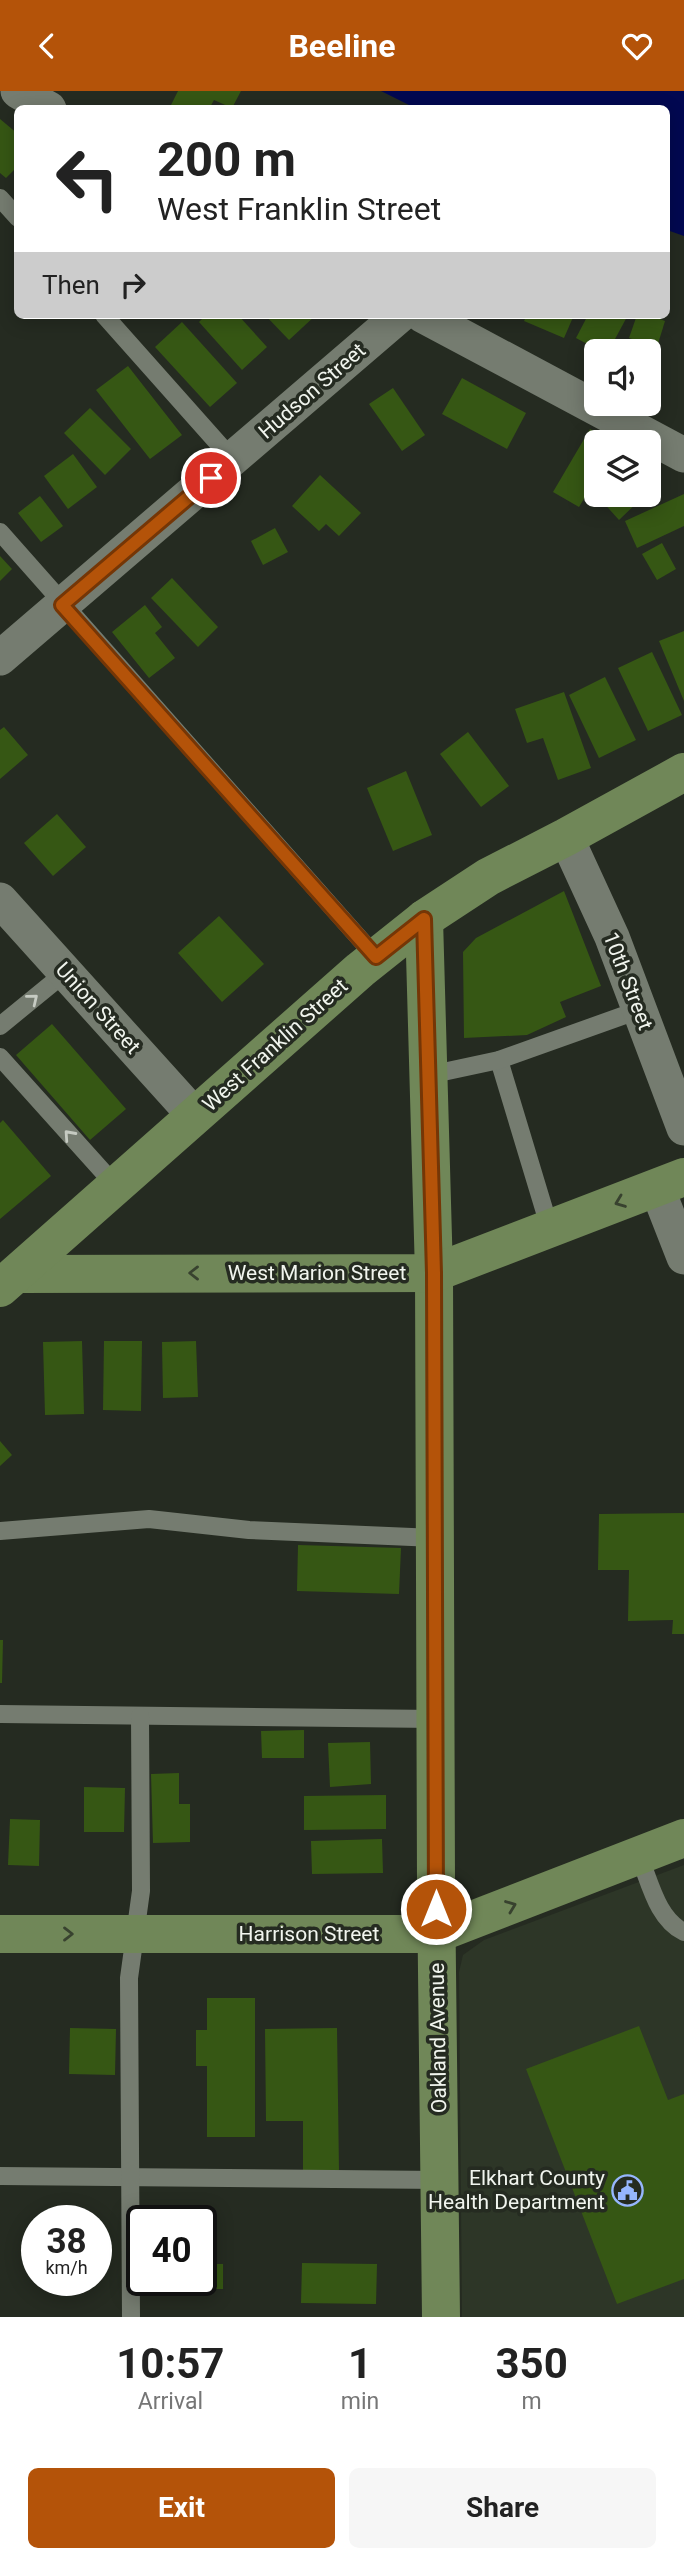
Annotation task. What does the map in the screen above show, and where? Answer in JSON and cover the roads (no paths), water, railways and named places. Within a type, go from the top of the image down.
[{"type":"street","points":[[18,91],[42,105]]},
{"type":"street","name":"Hudson Street","points":[[0,658],[395,319]]},
{"type":"street","points":[[429,319],[684,455]]},
{"type":"street","name":"West Franklin Street","points":[[5,1276],[115,1185],[376,957],[424,919],[488,877],[684,772]]},
{"type":"street","name":"10th Street","points":[[566,837],[612,937],[684,1128]]},
{"type":"street","name":"Union Street","points":[[0,900],[195,1116]]},
{"type":"street","name":"Oakland Avenue","points":[[424,919],[434,1273],[436,1934],[441,2317]]},
{"type":"street","points":[[671,1183],[684,1257]]},
{"type":"street","name":"West Marion Street","points":[[5,1276],[434,1273],[671,1183]]},
{"type":"street","name":"Harrison Street","points":[[0,1934],[436,1934],[684,1838]]},
{"type":"lane","points":[[0,198],[14,214]]},
{"type":"lane","points":[[108,319],[232,459]]},
{"type":"lane","points":[[0,532],[376,957]]},
{"type":"lane","points":[[0,1025],[66,972]]},
{"type":"lane","points":[[429,1075],[499,1060],[639,1010]]},
{"type":"lane","points":[[0,1057],[115,1185]]},
{"type":"lane","points":[[499,1060],[550,1229]]},
{"type":"lane","points":[[0,1531],[149,1519],[249,1530],[435,1538]]},
{"type":"lane","points":[[0,1714],[436,1719]]},
{"type":"lane","points":[[131,2317],[129,1978],[141,1891],[140,1716]]},
{"type":"lane","points":[[639,1856],[664,1917],[672,1926],[684,1932]]},
{"type":"lane","points":[[0,2176],[440,2181]]},
{"type":"place","name":"Elkhart County Health Department","points":[[628,2190]]}]
